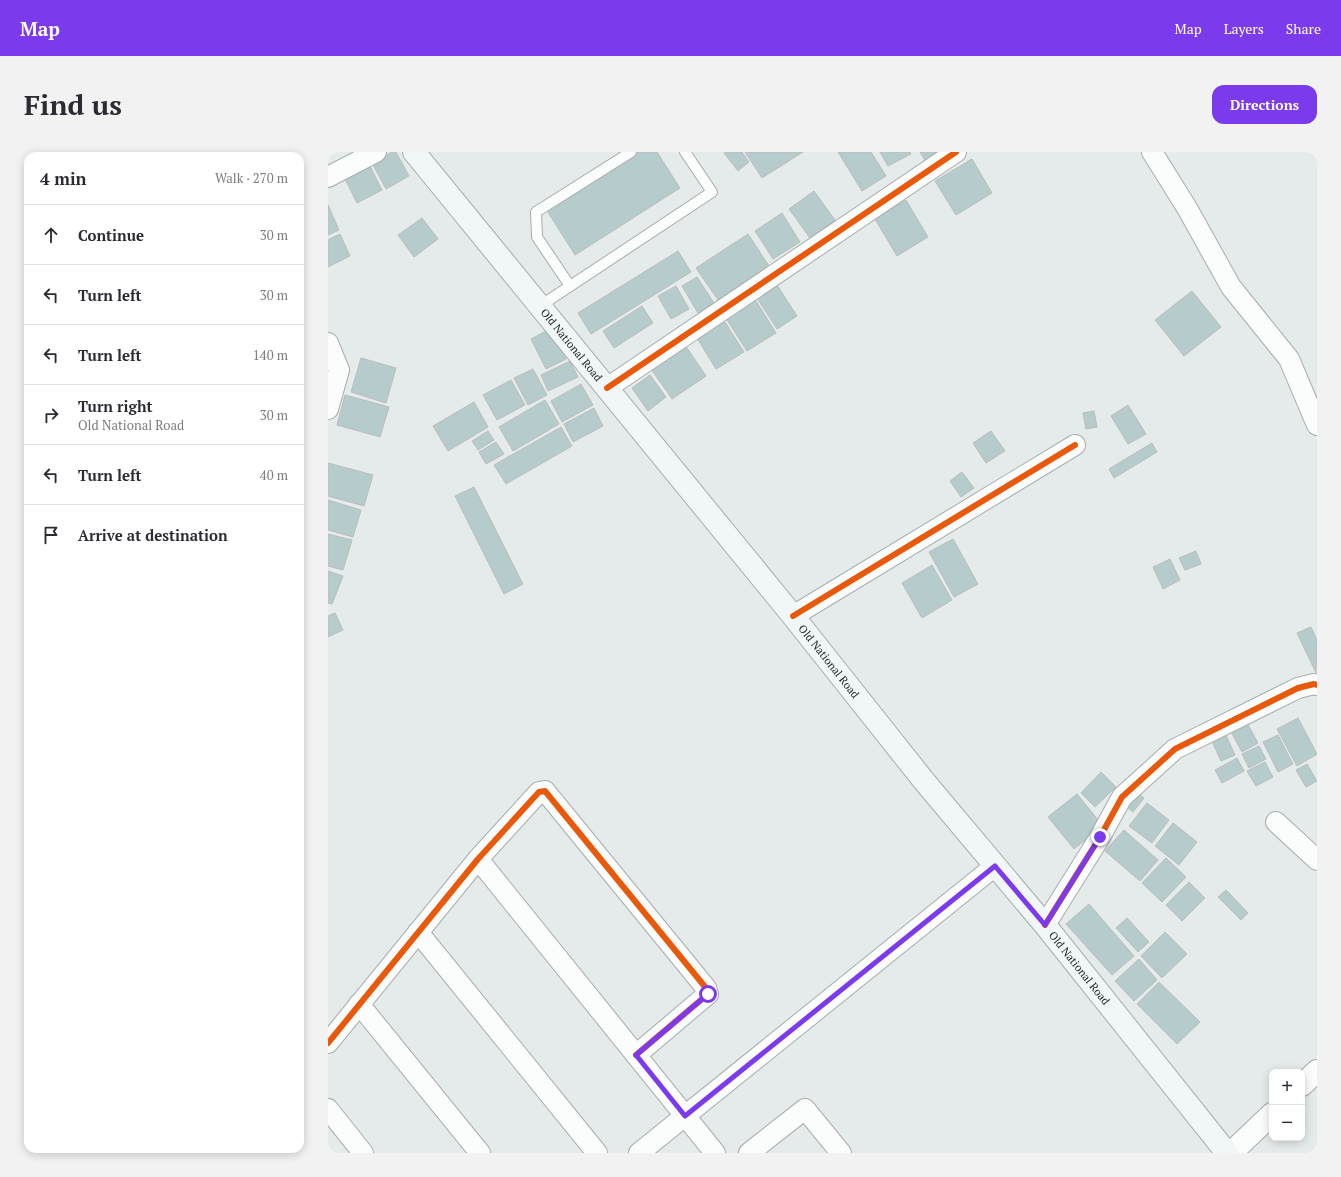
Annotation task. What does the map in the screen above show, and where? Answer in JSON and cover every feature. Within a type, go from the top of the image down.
[{"type":"main road","name":"Old National Road","points":[[414,152],[793,616],[924,780],[1045,925],[1227,1153]]},
{"type":"street","points":[[328,177],[376,152]]},
{"type":"street","points":[[607,388],[956,152]]},
{"type":"street","points":[[1152,152],[1187,208],[1231,286],[1288,359],[1317,425]]},
{"type":"street","points":[[328,343],[339,370],[329,401]]},
{"type":"street","points":[[793,616],[1075,445]]},
{"type":"street","points":[[1045,925],[1100,837],[1122,797],[1176,749],[1298,688],[1314,684],[1317,685]]},
{"type":"street","points":[[328,1043],[478,859],[539,792],[546,791],[706,988],[708,994],[636,1055]]},
{"type":"street","points":[[1276,822],[1317,860]]},
{"type":"street","points":[[478,859],[715,1153]]},
{"type":"street","points":[[639,1153],[995,866]]},
{"type":"street","points":[[418,932],[597,1153]]},
{"type":"street","points":[[359,1004],[480,1153]]},
{"type":"street","points":[[1305,1082],[1317,1071]]},
{"type":"street","points":[[328,1109],[364,1153]]},
{"type":"street","points":[[749,1153],[805,1109],[841,1153]]},
{"type":"street","points":[[1231,1153],[1269,1117]]},
{"type":"lane","points":[[570,286],[537,237],[536,212],[631,152]]},
{"type":"lane","points":[[540,306],[712,192],[685,152]]},
{"type":"building","points":[[392,152],[396,152],[409,176],[386,189],[372,163]]},
{"type":"building","points":[[637,152],[657,152],[680,188],[575,255],[546,209]]},
{"type":"building","points":[[742,152],[749,162],[738,171],[724,153]]},
{"type":"building","points":[[745,152],[803,152],[762,178]]},
{"type":"building","points":[[838,152],[871,152],[886,176],[862,191]]},
{"type":"building","points":[[880,152],[910,152],[911,154],[888,166]]},
{"type":"building","points":[[920,152],[942,152],[926,162]]},
{"type":"building","points":[[972,159],[992,193],[956,215],[935,181]]},
{"type":"building","points":[[369,164],[382,190],[357,203],[344,177]]},
{"type":"building","points":[[814,191],[835,220],[810,238],[789,209]]},
{"type":"building","points":[[906,200],[928,237],[897,256],[875,219]]},
{"type":"building","points":[[328,205],[339,230],[328,235]]},
{"type":"building","points":[[782,213],[800,242],[773,259],[755,231]]},
{"type":"building","points":[[422,218],[438,239],[414,257],[398,235]]},
{"type":"building","points":[[340,234],[350,256],[328,267],[328,240]]},
{"type":"building","points":[[748,234],[769,266],[718,300],[696,268]]},
{"type":"building","points":[[678,251],[691,272],[591,334],[578,313]]},
{"type":"building","points":[[697,277],[714,303],[698,313],[682,286]]},
{"type":"building","points":[[775,282],[797,316],[777,329],[755,295]]},
{"type":"building","points":[[676,286],[689,309],[671,319],[658,296]]},
{"type":"building","points":[[1192,291],[1221,327],[1184,356],[1155,320]]},
{"type":"building","points":[[753,296],[776,333],[747,351],[724,315]]},
{"type":"building","points":[[642,306],[653,323],[614,348],[603,331]]},
{"type":"building","points":[[721,316],[744,352],[716,369],[694,333]]},
{"type":"building","points":[[550,329],[566,359],[546,369],[531,339]]},
{"type":"building","points":[[683,342],[706,376],[672,399],[649,366]]},
{"type":"building","points":[[361,358],[396,368],[386,403],[351,392]]},
{"type":"building","points":[[570,361],[578,377],[548,391],[541,375]]},
{"type":"building","points":[[533,369],[547,395],[528,405],[514,378]]},
{"type":"building","points":[[650,375],[666,397],[648,411],[632,388]]},
{"type":"building","points":[[511,380],[525,405],[497,420],[483,395]]},
{"type":"building","points":[[581,384],[593,405],[562,422],[551,401]]},
{"type":"building","points":[[345,395],[389,407],[380,437],[337,425]]},
{"type":"building","points":[[545,400],[559,424],[513,451],[499,427]]},
{"type":"building","points":[[474,402],[488,427],[448,451],[433,426]]},
{"type":"building","points":[[1128,405],[1146,434],[1128,444],[1111,416]]},
{"type":"building","points":[[594,408],[603,426],[573,442],[564,424]]},
{"type":"building","points":[[1094,411],[1097,427],[1086,429],[1083,413]]},
{"type":"building","points":[[561,427],[572,446],[506,484],[494,465]]},
{"type":"building","points":[[488,431],[494,440],[478,450],[472,441]]},
{"type":"building","points":[[991,431],[1005,451],[986,463],[973,443]]},
{"type":"building","points":[[496,442],[504,454],[486,464],[479,452]]},
{"type":"building","points":[[1152,443],[1157,452],[1114,478],[1109,469]]},
{"type":"building","points":[[328,463],[373,475],[364,506],[328,496]]},
{"type":"building","points":[[962,472],[974,488],[961,497],[950,481]]},
{"type":"building","points":[[474,487],[523,584],[504,594],[455,496]]},
{"type":"building","points":[[328,500],[361,510],[353,537],[328,530]]},
{"type":"building","points":[[328,534],[352,540],[343,570],[328,566]]},
{"type":"building","points":[[953,539],[978,584],[954,597],[929,552]]},
{"type":"building","points":[[1196,551],[1201,564],[1185,570],[1179,558]]},
{"type":"building","points":[[1170,559],[1180,580],[1163,589],[1153,567]]},
{"type":"building","points":[[932,565],[952,600],[922,618],[902,583]]},
{"type":"building","points":[[328,571],[343,576],[332,604],[328,603]]},
{"type":"building","points":[[335,613],[343,630],[328,637],[328,616]]},
{"type":"building","points":[[1311,627],[1317,640],[1316,673],[1297,633]]},
{"type":"building","points":[[1298,718],[1317,754],[1297,766],[1277,729]]},
{"type":"building","points":[[1245,719],[1258,743],[1242,752],[1229,728]]},
{"type":"building","points":[[1225,733],[1235,755],[1221,761],[1211,739]]},
{"type":"building","points":[[1278,735],[1293,764],[1278,772],[1263,742]]},
{"type":"building","points":[[1259,746],[1266,759],[1249,768],[1242,754]]},
{"type":"building","points":[[1237,758],[1244,771],[1222,783],[1215,770]]},
{"type":"building","points":[[1265,762],[1273,777],[1256,786],[1247,771]]},
{"type":"building","points":[[1307,764],[1317,781],[1306,787],[1296,770]]},
{"type":"building","points":[[1101,772],[1116,787],[1095,807],[1081,793]]},
{"type":"building","points":[[1135,791],[1144,798],[1133,812],[1124,805]]},
{"type":"building","points":[[1077,794],[1103,826],[1074,849],[1048,817]]},
{"type":"building","points":[[1147,803],[1169,820],[1152,843],[1129,826]]},
{"type":"building","points":[[1173,823],[1197,842],[1179,865],[1155,846]]},
{"type":"building","points":[[1124,830],[1158,860],[1140,881],[1105,851]]},
{"type":"building","points":[[1166,858],[1186,877],[1162,902],[1142,883]]},
{"type":"building","points":[[1189,882],[1205,898],[1182,921],[1166,905]]},
{"type":"building","points":[[1226,890],[1248,913],[1241,920],[1218,897]]},
{"type":"building","points":[[1089,904],[1134,956],[1112,975],[1066,924]]},
{"type":"building","points":[[1127,918],[1149,942],[1138,952],[1116,928]]},
{"type":"building","points":[[1165,932],[1187,954],[1162,978],[1141,956]]},
{"type":"building","points":[[1139,959],[1157,980],[1134,1001],[1115,981]]},
{"type":"building","points":[[1159,982],[1200,1022],[1177,1044],[1137,1004]]},
{"type":"cycle path","points":[[607,388],[956,152]]},
{"type":"cycle path","points":[[793,616],[1075,445]]},
{"type":"cycle path","points":[[1045,925],[1100,837],[1122,797],[1175,749],[1298,688],[1314,684],[1317,685]]},
{"type":"cycle path","points":[[328,1043],[478,859],[539,792],[545,791],[706,988],[708,994],[636,1055]]},
{"type":"route","points":[[708,994],[636,1055],[685,1116],[995,866],[1045,925],[1100,837]]}]
